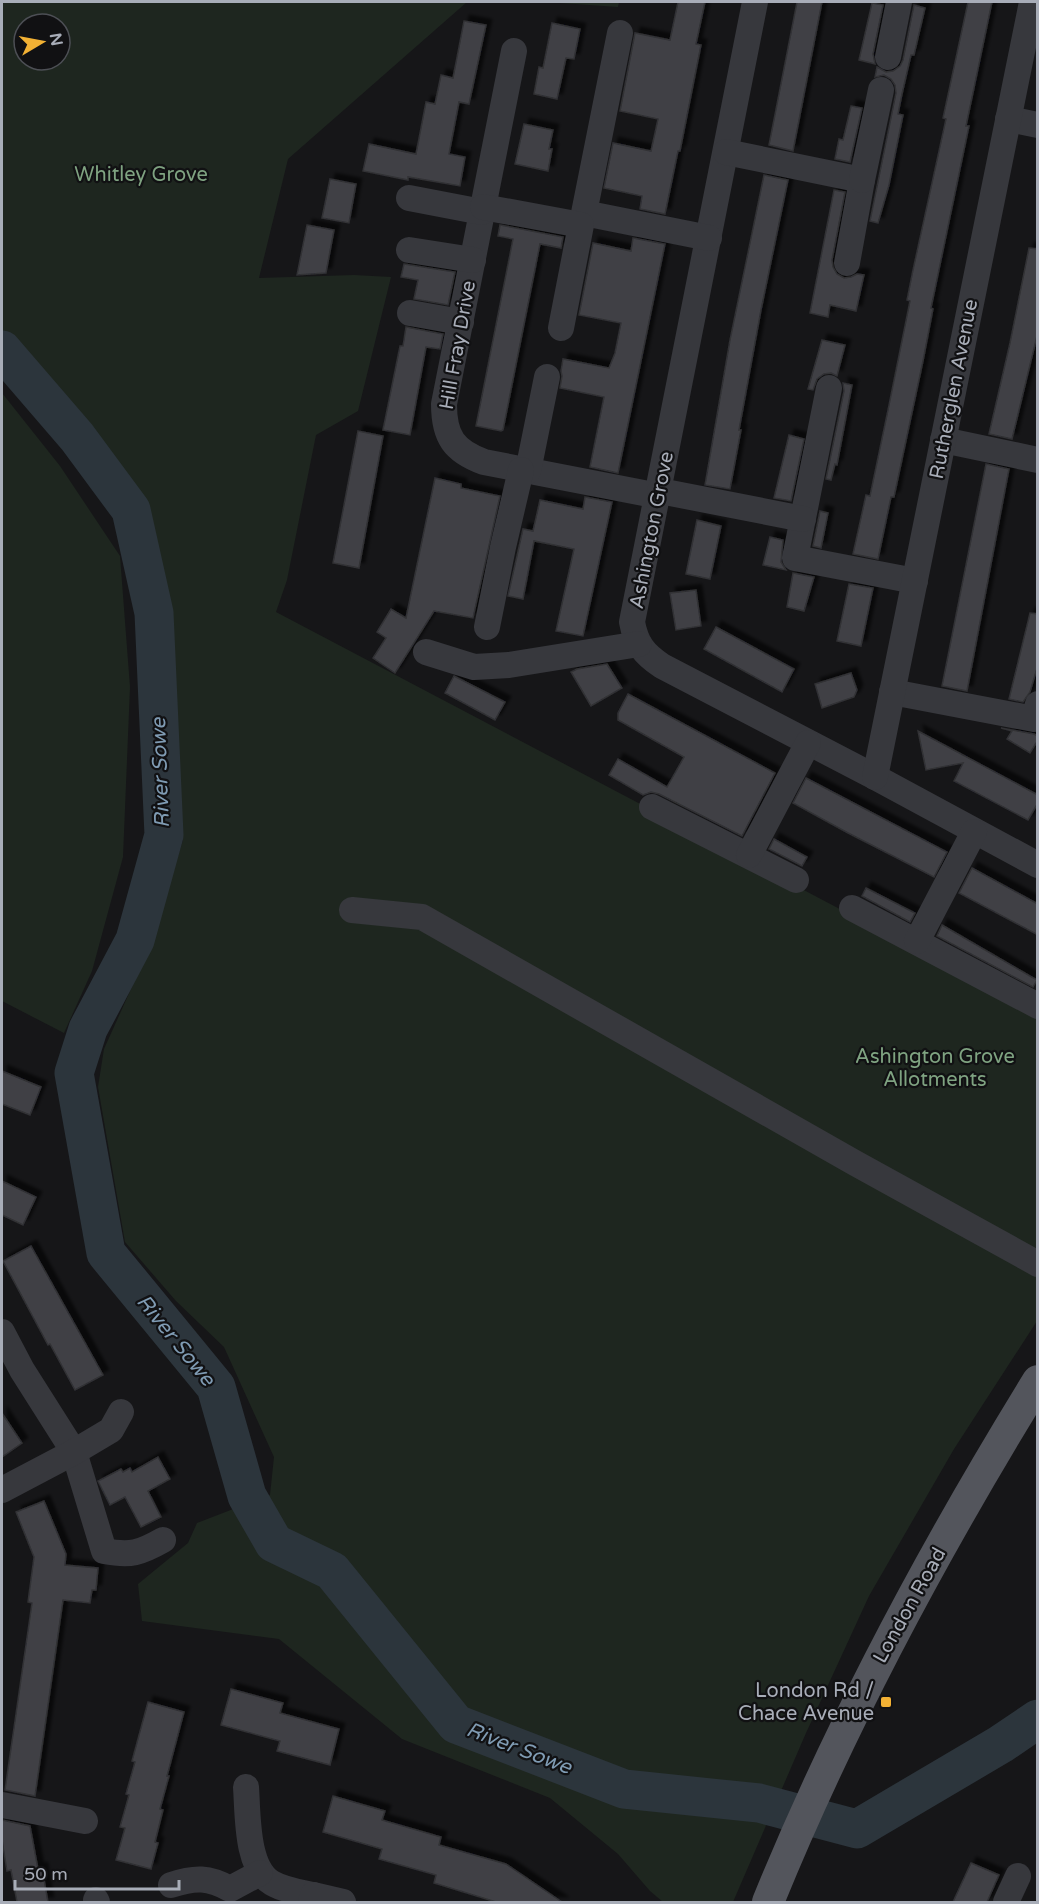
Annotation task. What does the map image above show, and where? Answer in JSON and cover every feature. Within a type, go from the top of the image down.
[{"type":"main road","name":"London Road","points":[[768,1902],[831,1756],[872,1672],[974,1484],[1038,1381]]},
{"type":"street","name":"Ashington Grove","points":[[639,644],[634,636],[632,622],[755,2]]},
{"type":"street","points":[[888,57],[899,2]]},
{"type":"street","name":"Rutherglen Avenue","points":[[875,777],[1032,2]]},
{"type":"street","points":[[561,328],[620,33]]},
{"type":"street","name":"Hill Fray Drive","points":[[514,51],[444,404],[447,430],[459,450],[484,462],[525,471],[803,519]]},
{"type":"street","points":[[848,262],[880,90]]},
{"type":"street","points":[[1008,119],[1038,125]]},
{"type":"street","points":[[726,152],[862,180]]},
{"type":"street","points":[[409,198],[483,210],[583,219],[709,238]]},
{"type":"street","points":[[409,250],[473,260]]},
{"type":"street","points":[[410,313],[460,321]]},
{"type":"street","points":[[487,627],[502,547],[525,471],[547,377]]},
{"type":"street","points":[[828,388],[795,558],[915,581]]},
{"type":"street","points":[[943,440],[1038,460]]},
{"type":"street","points":[[426,652],[474,667],[509,664],[639,644],[649,657],[662,666],[875,777],[1038,866]]},
{"type":"street","points":[[892,692],[1034,719],[1038,704]]},
{"type":"street","points":[[749,855],[808,743]]},
{"type":"street","points":[[652,807],[796,880]]},
{"type":"street","points":[[917,941],[974,832]]},
{"type":"street","points":[[852,908],[1038,1006]]},
{"type":"street","points":[[352,910],[422,917],[783,1123],[1038,1264]]},
{"type":"street","points":[[2,1332],[22,1370],[74,1452],[104,1551],[124,1555],[142,1552],[163,1540]]},
{"type":"street","points":[[2,1490],[111,1430],[121,1412]]},
{"type":"street","points":[[246,1787],[253,1855],[260,1873],[272,1883],[312,1899],[343,1902]]},
{"type":"street","points":[[2,1805],[85,1821]]},
{"type":"street","points":[[171,1886],[185,1881],[214,1880],[230,1889],[260,1873]]},
{"type":"street","points":[[1006,1902],[1018,1876]]},
{"type":"green space","points":[[2,2],[467,2],[288,159],[259,278],[354,275],[391,277],[358,411],[316,435],[287,580],[276,612],[1037,1013],[1037,1321],[954,1449],[869,1596],[806,1733],[733,1902],[663,1902],[650,1891],[618,1854],[550,1798],[402,1739],[279,1639],[142,1621],[138,1584],[188,1543],[197,1523],[270,1495],[274,1457],[224,1347],[176,1301],[125,1242],[98,1087],[104,1049],[149,949],[183,840],[167,588],[136,505],[109,458],[2,338]]},
{"type":"green space","points":[[546,2],[619,2],[618,7]]},
{"type":"green space","points":[[2,393],[60,466],[120,556],[130,687],[123,857],[92,971],[64,1033],[2,1001]]},
{"type":"building","points":[[678,2],[705,2],[696,44],[701,45],[665,214],[640,209],[642,196],[604,188],[613,143],[651,151],[658,119],[620,111],[635,33],[670,40]]},
{"type":"building","points":[[797,2],[822,2],[793,151],[769,145]]},
{"type":"building","points":[[968,2],[992,2],[931,308],[933,309],[923,361],[894,497],[891,497],[878,559],[853,554],[866,495],[870,496],[888,410],[910,301],[907,300],[946,119],[943,118]]},
{"type":"building","points":[[872,3],[883,5],[873,54],[875,64],[859,60]]},
{"type":"building","points":[[914,5],[925,8],[902,94],[898,114],[903,115],[889,185],[878,223],[870,221],[896,93],[891,79],[884,75],[875,77],[877,67],[886,72],[893,71],[900,66]]},
{"type":"building","points":[[464,21],[486,25],[469,104],[459,102],[449,154],[465,157],[460,186],[408,177],[408,180],[363,171],[369,144],[416,154],[426,102],[435,104],[441,75],[453,78]]},
{"type":"building","points":[[552,23],[580,29],[574,59],[566,58],[557,99],[534,94],[539,67],[543,68]]},
{"type":"building","points":[[851,106],[862,108],[850,162],[835,159],[839,139],[843,140]]},
{"type":"building","points":[[524,124],[553,130],[548,171],[515,164]]},
{"type":"building","points":[[764,175],[788,180],[761,310],[730,489],[705,485],[730,340]]},
{"type":"building","points":[[330,179],[356,184],[349,223],[322,218]]},
{"type":"building","points":[[834,190],[845,192],[832,260],[833,267],[837,274],[844,278],[857,274],[864,275],[856,311],[830,305],[828,317],[810,313]]},
{"type":"building","points":[[307,225],[334,230],[326,273],[297,275]]},
{"type":"building","points":[[500,225],[563,237],[561,248],[540,244],[501,431],[476,426],[513,239],[498,236]]},
{"type":"building","points":[[633,238],[665,244],[618,473],[590,467],[604,397],[560,388],[561,371],[563,359],[609,368],[615,353],[621,323],[579,315],[593,243],[631,251]]},
{"type":"building","points":[[1029,248],[1038,249],[1038,332],[1012,439],[989,434]]},
{"type":"building","points":[[404,264],[455,272],[448,305],[414,299],[418,280],[401,277]]},
{"type":"building","points":[[406,327],[443,334],[440,349],[426,347],[410,435],[383,430]]},
{"type":"building","points":[[822,340],[845,345],[837,376],[831,373],[824,374],[817,379],[813,390],[808,389]]},
{"type":"building","points":[[843,383],[852,385],[837,465],[835,464],[831,480],[826,479],[844,391]]},
{"type":"building","points":[[358,431],[383,436],[359,568],[333,563]]},
{"type":"building","points":[[789,435],[804,439],[791,501],[774,498]]},
{"type":"building","points":[[986,464],[1009,469],[967,691],[942,686]]},
{"type":"building","points":[[435,478],[461,484],[461,488],[500,496],[473,618],[434,611],[395,673],[373,658],[386,638],[377,632],[391,609],[406,618]]},
{"type":"building","points":[[585,497],[612,502],[583,636],[556,631],[574,549],[534,541],[523,599],[508,596],[523,529],[533,531],[540,500],[583,509]]},
{"type":"building","points":[[820,511],[828,513],[821,548],[813,546]]},
{"type":"building","points":[[697,520],[721,526],[710,579],[686,574]]},
{"type":"building","points":[[770,537],[783,540],[781,562],[786,570],[763,565]]},
{"type":"building","points":[[793,573],[814,577],[804,611],[787,607]]},
{"type":"building","points":[[849,584],[873,588],[861,646],[837,641]]},
{"type":"building","points":[[696,590],[701,626],[676,630],[670,593]]},
{"type":"building","points":[[1030,613],[1038,614],[1038,665],[1030,692],[1023,702],[1009,699]]},
{"type":"building","points":[[716,627],[794,669],[782,692],[704,649]]},
{"type":"building","points":[[607,664],[622,688],[591,706],[571,672]]},
{"type":"building","points":[[851,673],[857,690],[854,697],[822,708],[815,684]]},
{"type":"building","points":[[454,676],[505,702],[495,720],[445,693]]},
{"type":"building","points":[[628,694],[775,773],[742,836],[659,794],[651,792],[643,795],[609,775],[618,759],[667,787],[684,757],[618,720],[618,713]]},
{"type":"building","points":[[1001,728],[1034,734],[1038,736],[1038,740],[1030,753],[1007,739],[1012,731]]},
{"type":"building","points":[[918,731],[1038,795],[1038,803],[1028,820],[954,781],[963,763],[926,770]]},
{"type":"building","points":[[806,778],[947,852],[934,877],[793,803]]},
{"type":"building","points":[[774,839],[807,857],[802,866],[769,849]]},
{"type":"building","points":[[972,868],[1038,904],[1038,935],[959,893]]},
{"type":"building","points":[[866,888],[915,913],[910,922],[862,896]]},
{"type":"building","points":[[942,925],[1037,980],[1033,987],[937,936]]},
{"type":"building","points":[[2,1071],[41,1087],[30,1115],[2,1104]]},
{"type":"building","points":[[2,1181],[36,1197],[23,1225],[2,1215]]},
{"type":"building","points":[[31,1246],[103,1375],[75,1390],[3,1261]]},
{"type":"building","points":[[2,1413],[22,1443],[2,1457]]},
{"type":"building","points":[[158,1457],[170,1479],[148,1491],[161,1517],[141,1527],[125,1497],[110,1505],[98,1481],[121,1469],[123,1472],[130,1468],[132,1472]]},
{"type":"building","points":[[44,1501],[66,1554],[65,1565],[98,1568],[96,1590],[92,1590],[90,1603],[63,1600],[35,1796],[5,1790],[32,1603],[28,1602],[34,1557],[16,1512]]},
{"type":"building","points":[[231,1689],[283,1703],[280,1713],[339,1729],[330,1765],[277,1751],[280,1741],[221,1725]]},
{"type":"building","points":[[148,1702],[184,1712],[160,1809],[163,1810],[151,1869],[116,1860],[125,1828],[120,1827],[135,1762],[132,1761]]},
{"type":"building","points":[[333,1796],[385,1811],[382,1820],[441,1837],[439,1845],[506,1864],[562,1902],[496,1902],[434,1883],[436,1875],[379,1859],[382,1849],[323,1832]]},
{"type":"building","points":[[2,1820],[30,1826],[38,1869],[42,1868],[48,1902],[17,1902],[11,1870],[7,1871],[2,1840]]},
{"type":"building","points":[[971,1863],[999,1875],[987,1902],[953,1902]]},
{"type":"waterway","name":"River Sowe","points":[[2,350],[77,437],[131,510],[154,613],[164,835],[135,940],[88,1029],[74,1073],[106,1253],[216,1387],[247,1496],[274,1543],[332,1571],[456,1724],[624,1789],[759,1803],[857,1829],[1001,1744],[1038,1719]]},
{"type":"place","name":"London Rd / Chace Avenue","points":[[886,1702]]},
{"type":"park label","name":"Whitley Grove","points":[[141,174]]},
{"type":"park label","name":"Ashington Grove Allotments","points":[[935,1068]]}]
